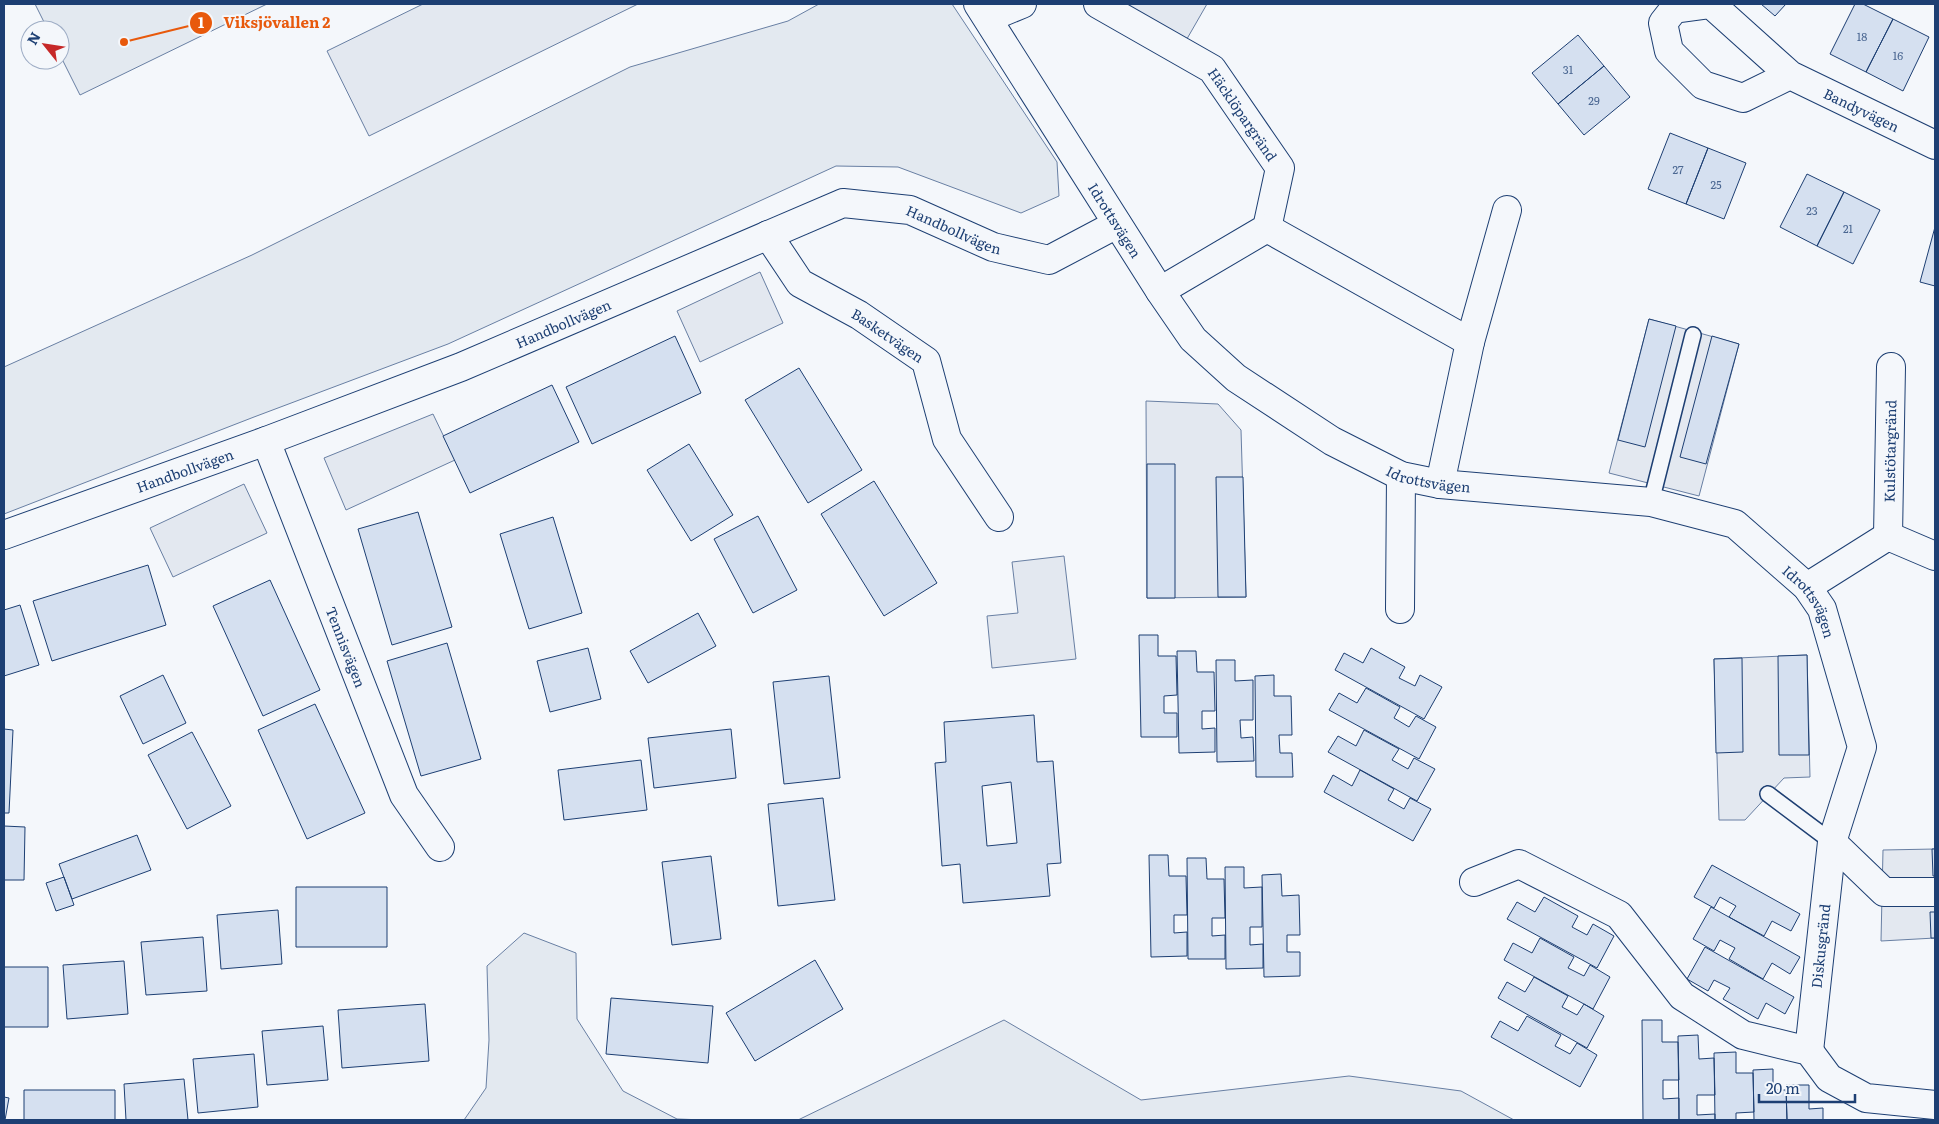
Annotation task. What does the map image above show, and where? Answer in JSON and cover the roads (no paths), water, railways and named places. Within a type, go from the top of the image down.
[{"type":"street","points":[[983,11],[1022,4]]},
{"type":"street","name":"Häcklöpargränd","points":[[1098,4],[1212,69],[1280,168],[1267,228]]},
{"type":"street","name":"Idrottsvägen","points":[[983,11],[1117,224],[1193,339],[1236,378],[1332,442],[1401,476],[1440,484],[1651,502],[1735,524],[1808,587],[1822,609],[1862,747],[1832,842]]},
{"type":"street","name":"Bandyvägen","points":[[1790,75],[1935,145]]},
{"type":"street","name":"Handbollvägen","points":[[4,535],[266,441],[461,367],[843,203],[910,210],[993,247],[1049,260],[1117,224]]},
{"type":"street","points":[[1440,484],[1470,342],[1507,210]]},
{"type":"street","points":[[1160,291],[1267,228],[1470,342]]},
{"type":"street","name":"Basketvägen","points":[[768,235],[800,283],[859,315],[926,361],[948,438],[999,517]]},
{"type":"street","name":"Kulstötargränd","points":[[1888,536],[1891,366]]},
{"type":"street","name":"Tennisvägen","points":[[266,441],[404,795],[440,847]]},
{"type":"street","points":[[1400,609],[1401,476]]},
{"type":"street","points":[[1808,587],[1888,536],[1935,556]]},
{"type":"street","points":[[1832,842],[1884,892],[1935,892]]},
{"type":"street","name":"Diskusgränd","points":[[1809,1051],[1832,842]]},
{"type":"street","points":[[1474,882],[1519,864],[1619,915],[1682,996],[1743,1035],[1809,1051],[1828,1078],[1866,1098],[1935,1105]]},
{"type":"lane","points":[[1651,502],[1692,335]]},
{"type":"lane","points":[[1768,794],[1832,842]]},
{"type":"place","name":"Viksjövallen 2","points":[[124,42]]}]
